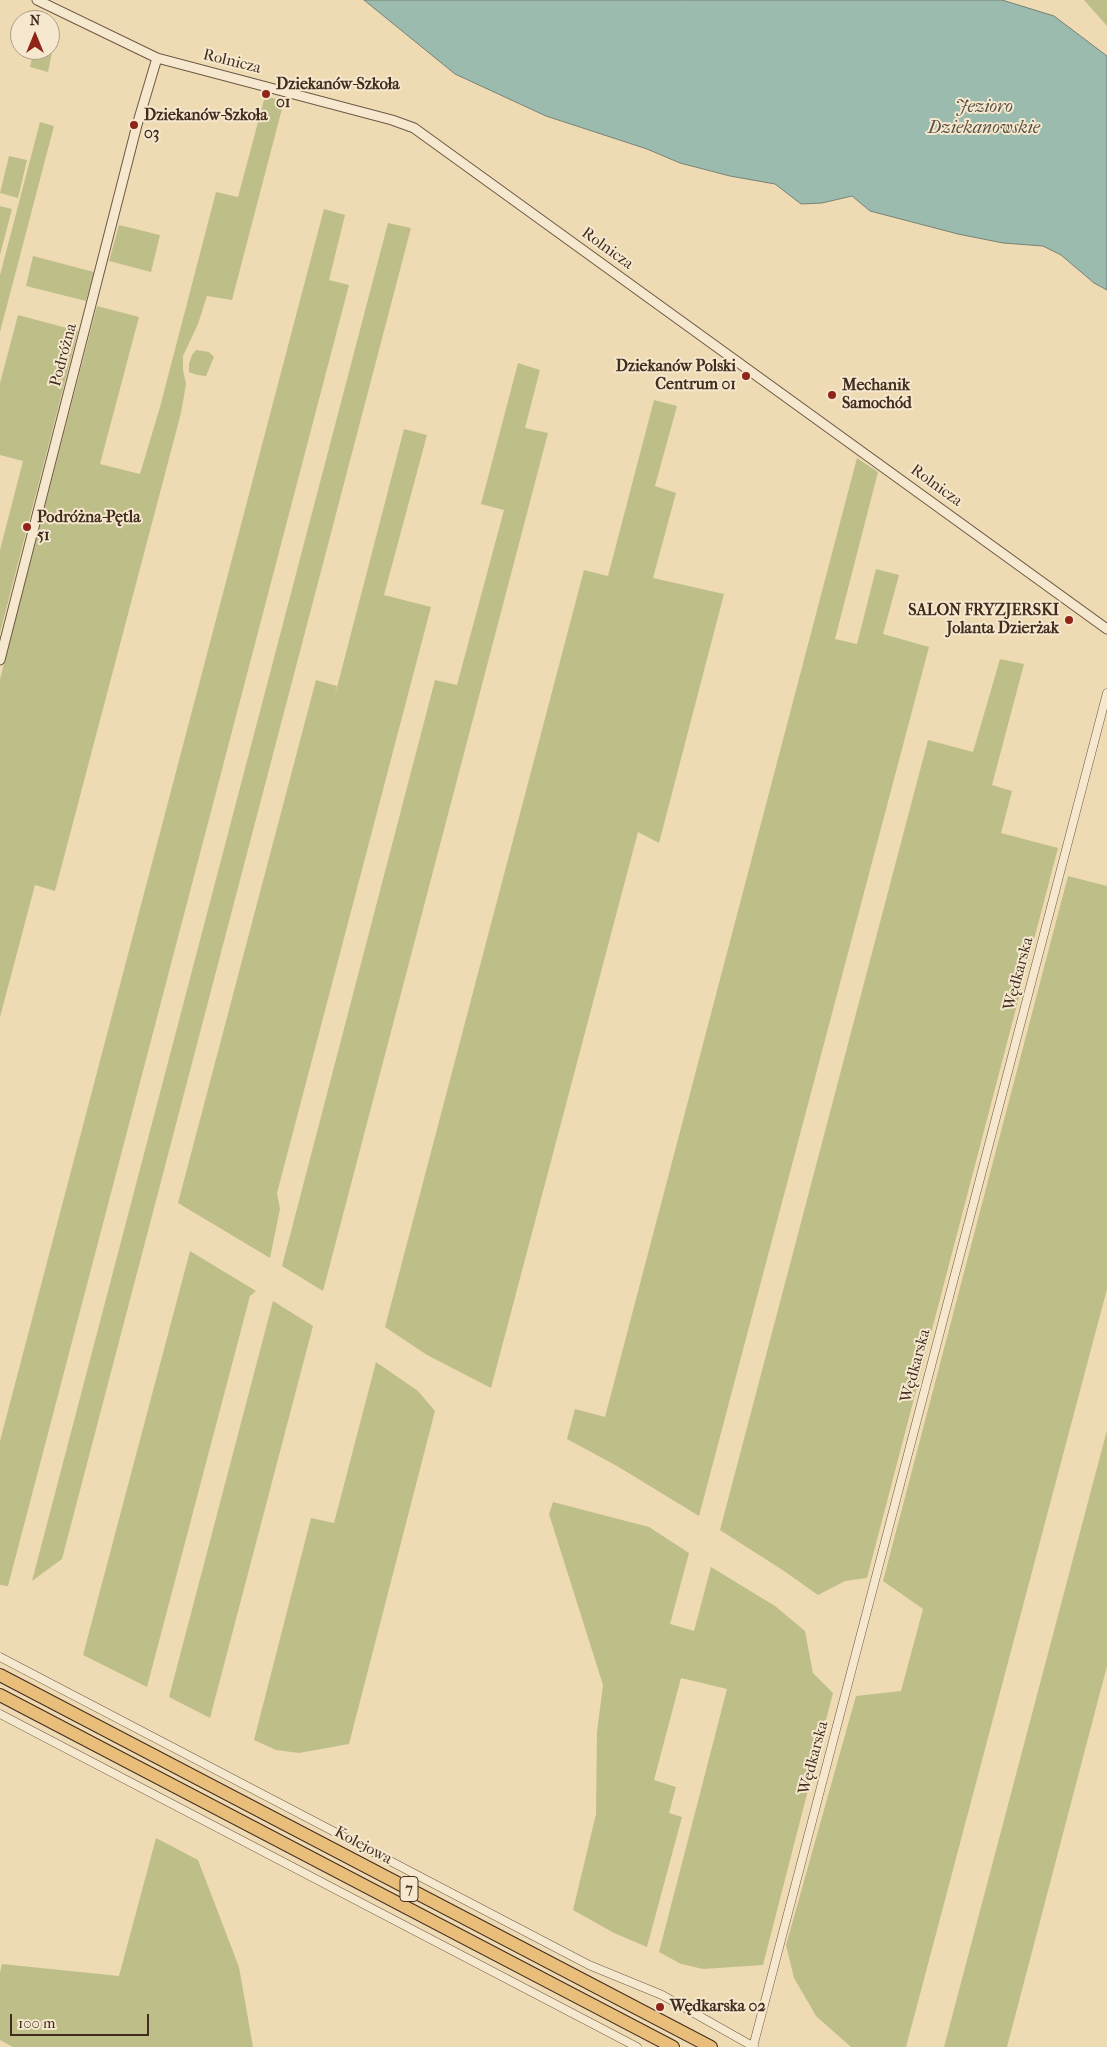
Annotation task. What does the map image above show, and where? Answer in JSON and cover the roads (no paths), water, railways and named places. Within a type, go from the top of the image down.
[{"type":"highway","name":"Kolejowa","points":[[0,1675],[711,2047]]},
{"type":"highway","name":"7","points":[[0,1695],[673,2047]]},
{"type":"street","name":"Rolnicza","points":[[37,0],[157,58],[392,120],[414,128],[1107,629]]},
{"type":"street","name":"Podróżna","points":[[0,660],[137,125],[157,58]]},
{"type":"street","name":"Wędkarska","points":[[753,2047],[1107,693]]},
{"type":"street","points":[[0,1657],[589,1965],[662,1995],[753,2047]]},
{"type":"street","points":[[0,1714],[637,2047]]},
{"type":"water","name":"Jezioro Dziekanowskie","points":[[364,0],[1002,0],[1054,16],[1107,56],[1107,290],[1094,283],[1061,255],[1043,246],[1003,243],[958,234],[870,211],[852,196],[822,203],[801,204],[775,184],[730,176],[680,163],[647,149],[546,116],[455,74]]},
{"type":"place","name":"Dziekanów-Szkoła 01","points":[[266,94]]},
{"type":"place","name":"Dziekanów-Szkoła 03","points":[[134,125]]},
{"type":"place","name":"Dziekanów Polski Centrum 01","points":[[746,376]]},
{"type":"place","name":"Mechanik Samochód","points":[[832,395]]},
{"type":"place","name":"Podróżna-Pętla 51","points":[[27,527]]},
{"type":"place","name":"SALON FRYZJERSKI Jolanta Dzierżak","points":[[1069,620]]},
{"type":"place","name":"Wędkarska 02","points":[[660,2007]]}]
